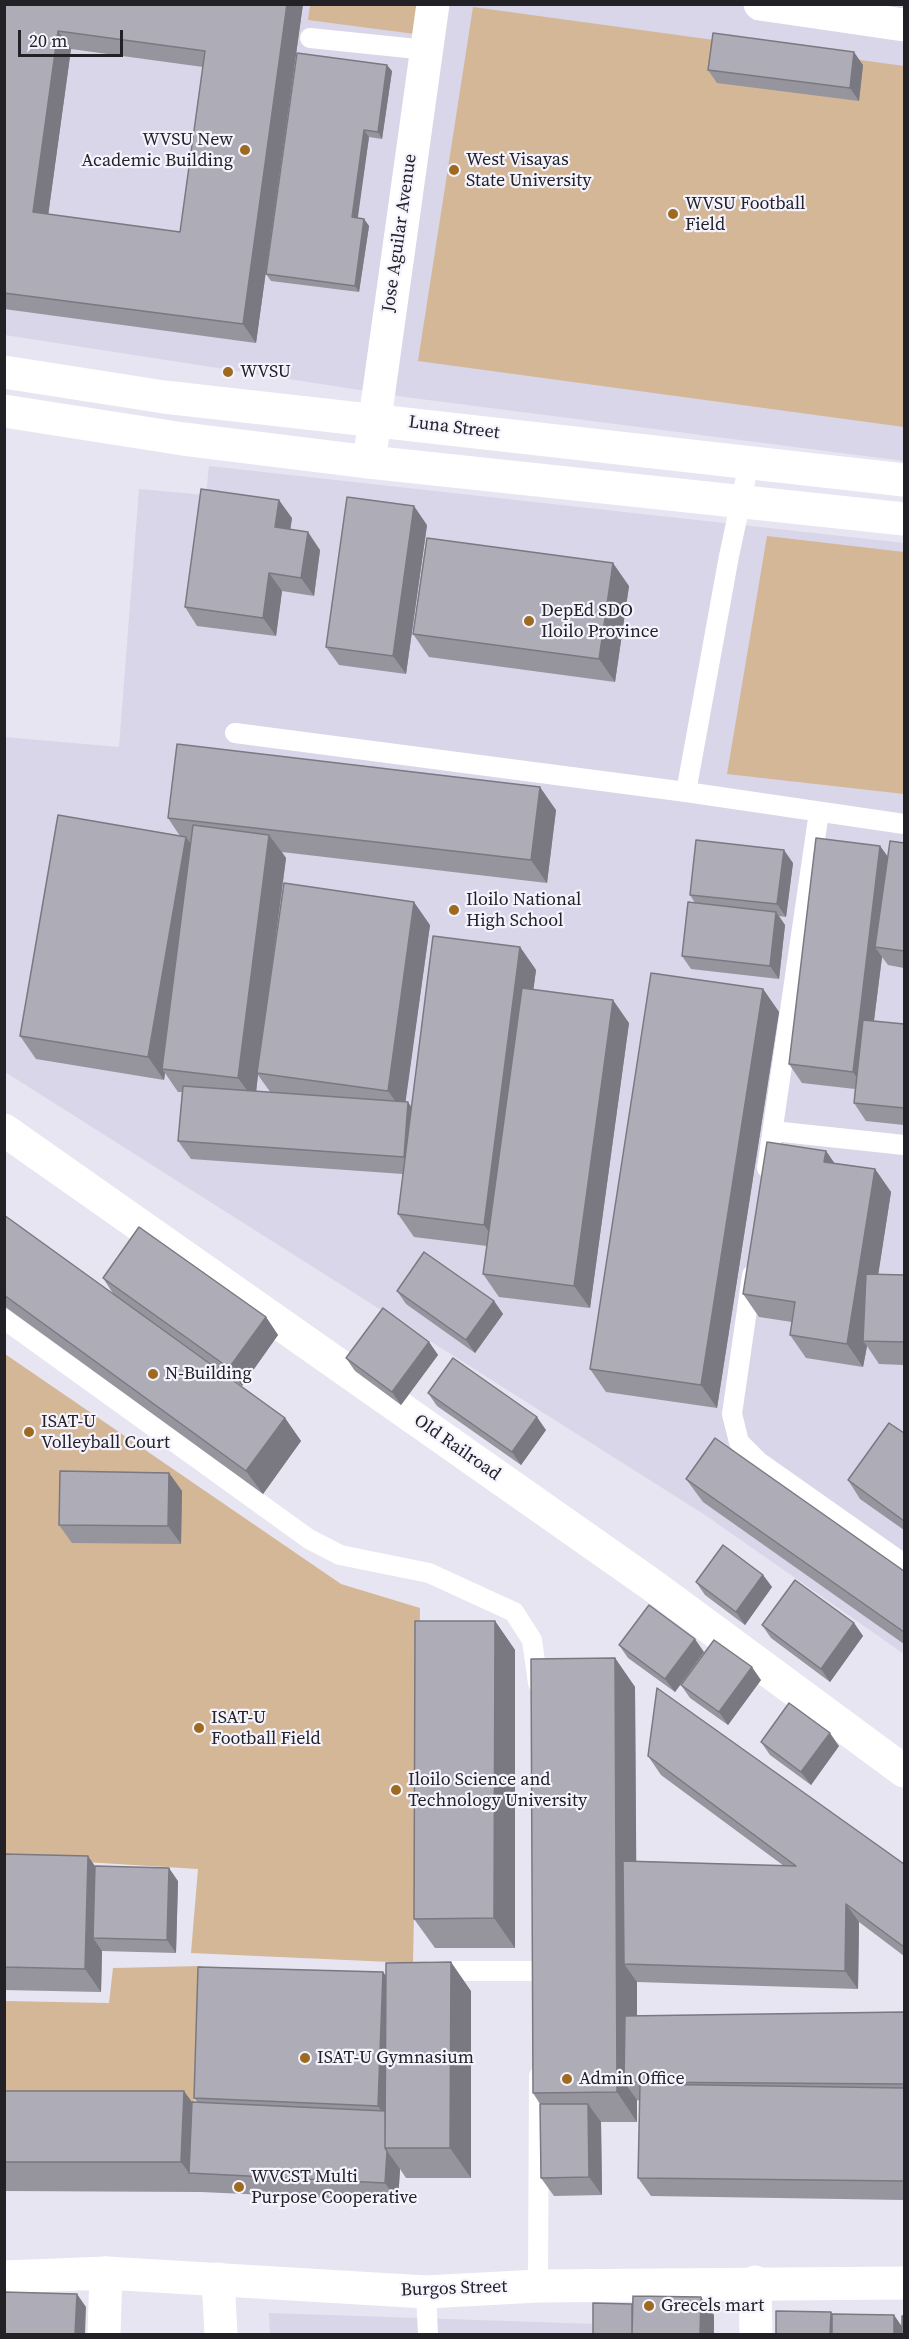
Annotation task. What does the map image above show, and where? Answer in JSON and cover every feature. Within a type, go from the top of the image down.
[{"type":"main road","name":"Jose Aguilar Avenue","points":[[369,462],[433,4]]},
{"type":"main road","points":[[760,4],[904,25]]},
{"type":"main road","name":"Luna Street","points":[[4,372],[164,397],[904,480]]},
{"type":"main road","points":[[4,411],[183,439],[369,462],[904,519]]},
{"type":"main road","name":"Old Railroad","points":[[4,1130],[652,1585],[904,1771]]},
{"type":"main road","points":[[104,2334],[106,2273]]},
{"type":"main road","name":"Burgos Street","points":[[4,2277],[106,2273],[426,2292],[538,2286],[755,2282],[904,2283]]},
{"type":"main road","points":[[218,2279],[221,2334]]},
{"type":"main road","points":[[755,2282],[756,2334]]},
{"type":"lane","points":[[310,38],[427,50]]},
{"type":"lane","points":[[686,792],[749,463]]},
{"type":"lane","points":[[235,733],[686,792],[904,824]]},
{"type":"lane","points":[[764,1190],[819,812]]},
{"type":"lane","points":[[773,1131],[904,1146]]},
{"type":"lane","points":[[754,1261],[732,1414],[739,1442],[759,1462],[904,1564]]},
{"type":"lane","points":[[4,1319],[309,1539],[340,1555],[429,1573],[514,1612],[532,1640],[538,1675],[538,1698]]},
{"type":"lane","points":[[540,1947],[540,1991]]},
{"type":"lane","points":[[410,1971],[540,1971]]},
{"type":"lane","points":[[538,2286],[539,2057]]},
{"type":"lane","points":[[426,2292],[428,2334]]},
{"type":"shaded area","name":"West Visayas State University","points":[[4,5],[904,5],[904,461],[405,397],[5,335]]},
{"type":"shaded area","points":[[310,5],[420,5],[415,34],[308,20]]},
{"type":"shaded area","name":"WVSU Football Field","points":[[473,7],[904,66],[904,427],[418,361]]},
{"type":"shaded area","name":"Iloilo National High School","points":[[209,466],[904,543],[904,1654],[705,1515],[5,1072],[4,737],[119,747],[139,489],[206,495]]},
{"type":"shaded area","points":[[767,536],[904,552],[904,794],[727,774]]},
{"type":"shaded area","points":[[5,1354],[341,1584],[420,1608],[413,1963],[191,1953],[198,1869],[5,1857]]},
{"type":"shaded area","points":[[201,1966],[194,2109],[5,2109],[5,2001],[109,2003],[113,1968]]},
{"type":"shaded area","points":[[269,2313],[596,2324],[597,2334],[270,2334]]},
{"type":"building","name":"WVSU New Academic Building","points":[[4,4],[287,4],[243,324],[4,293]],"holes":[[[58,31],[205,51],[180,232],[33,212]]]},
{"type":"building","points":[[713,33],[854,52],[850,88],[708,70]]},
{"type":"building","points":[[297,53],[387,65],[378,132],[364,130],[352,217],[364,219],[355,286],[266,274]]},
{"type":"building","points":[[201,489],[279,500],[275,527],[308,532],[301,578],[269,573],[263,618],[185,607]]},
{"type":"building","points":[[347,497],[414,506],[393,656],[326,647]]},
{"type":"building","name":"DepEd SDO Iloilo Province","points":[[427,538],[613,563],[599,659],[413,634]]},
{"type":"building","points":[[177,744],[540,787],[531,860],[168,818]]},
{"type":"building","points":[[58,815],[186,837],[148,1057],[20,1036]]},
{"type":"building","points":[[193,825],[269,835],[238,1078],[162,1069]]},
{"type":"building","points":[[816,838],[880,846],[853,1072],[789,1064]]},
{"type":"building","points":[[696,840],[784,850],[777,904],[690,895]]},
{"type":"building","points":[[890,841],[904,843],[904,951],[875,947]]},
{"type":"building","points":[[284,883],[414,902],[388,1091],[257,1073]]},
{"type":"building","points":[[688,902],[776,912],[770,966],[682,956]]},
{"type":"building","points":[[433,936],[520,947],[484,1225],[398,1214]]},
{"type":"building","points":[[651,973],[763,989],[701,1385],[590,1369]]},
{"type":"building","points":[[522,988],[613,1000],[574,1286],[483,1274]]},
{"type":"building","points":[[863,1020],[904,1024],[904,1108],[854,1103]]},
{"type":"building","points":[[183,1086],[408,1102],[404,1157],[178,1141]]},
{"type":"building","points":[[767,1142],[826,1151],[824,1162],[875,1169],[847,1344],[790,1335],[795,1302],[743,1294]]},
{"type":"building","name":"N-Building","points":[[4,1215],[285,1418],[246,1471],[4,1295]]},
{"type":"building","points":[[139,1227],[266,1317],[229,1368],[103,1278]]},
{"type":"building","points":[[424,1252],[494,1301],[466,1340],[397,1291]]},
{"type":"building","points":[[866,1274],[904,1275],[904,1342],[863,1341]]},
{"type":"building","points":[[383,1308],[429,1342],[392,1392],[346,1358]]},
{"type":"building","points":[[453,1358],[537,1417],[512,1452],[428,1393]]},
{"type":"building","points":[[889,1423],[904,1433],[904,1521],[848,1480]]},
{"type":"building","points":[[715,1438],[904,1571],[904,1632],[686,1479]]},
{"type":"building","points":[[60,1471],[169,1473],[168,1526],[59,1525]]},
{"type":"building","points":[[723,1545],[763,1575],[736,1612],[696,1582]]},
{"type":"building","points":[[795,1580],[854,1623],[821,1669],[762,1625]]},
{"type":"building","points":[[649,1605],[695,1639],[665,1679],[619,1645]]},
{"type":"building","points":[[415,1621],[495,1621],[494,1918],[414,1919]]},
{"type":"building","points":[[714,1640],[752,1667],[719,1712],[681,1685]]},
{"type":"building","points":[[615,1658],[617,2092],[533,2093],[531,1659]]},
{"type":"building","points":[[657,1688],[904,1864],[904,1947],[846,1904],[845,1971],[624,1964],[623,1861],[796,1866],[648,1756]]},
{"type":"building","points":[[789,1703],[830,1733],[801,1772],[761,1742]]},
{"type":"building","points":[[4,1854],[88,1856],[85,1969],[4,1967]]},
{"type":"building","points":[[95,1866],[169,1868],[167,1940],[93,1938]]},
{"type":"building","points":[[451,1962],[450,2148],[385,2148],[386,1963]]},
{"type":"building","name":"ISAT-U Gymnasium","points":[[198,1967],[383,1972],[378,2106],[194,2098]]},
{"type":"building","points":[[904,2012],[904,2084],[624,2082],[625,2016]]},
{"type":"building","points":[[640,2084],[904,2088],[904,2181],[638,2178]]},
{"type":"building","points":[[4,2091],[184,2091],[181,2162],[4,2162]]},
{"type":"building","points":[[192,2102],[385,2111],[385,2148],[387,2151],[385,2183],[189,2173]]},
{"type":"building","points":[[540,2104],[588,2104],[589,2177],[541,2178]]},
{"type":"building","points":[[4,2292],[77,2294],[75,2334],[4,2334]]},
{"type":"building","points":[[633,2296],[701,2297],[700,2334],[632,2334]]},
{"type":"building","points":[[593,2303],[632,2304],[632,2334],[593,2334]]},
{"type":"building","points":[[776,2311],[831,2312],[830,2334],[776,2334]]},
{"type":"building","points":[[832,2314],[894,2315],[894,2334],[832,2334]]},
{"type":"building","points":[[902,2316],[904,2316],[904,2334],[902,2334]]},
{"type":"place","name":"WVSU New Academic Building","points":[[245,150]]},
{"type":"place","name":"West Visayas State University","points":[[454,170]]},
{"type":"place","name":"WVSU Football Field","points":[[673,214]]},
{"type":"place","name":"WVSU","points":[[228,372]]},
{"type":"place","name":"DepEd SDO Iloilo Province","points":[[529,621]]},
{"type":"place","name":"Iloilo National High School","points":[[454,910]]},
{"type":"place","name":"N-Building","points":[[153,1374]]},
{"type":"place","name":"ISAT-U Volleyball Court","points":[[29,1432]]},
{"type":"place","name":"ISAT-U Football Field","points":[[199,1728]]},
{"type":"place","name":"Iloilo Science and Technology University","points":[[396,1790]]},
{"type":"place","name":"ISAT-U Gymnasium","points":[[305,2058]]},
{"type":"place","name":"Admin Office","points":[[567,2079]]},
{"type":"place","name":"WVCST Multi Purpose Cooperative","points":[[239,2187]]},
{"type":"place","name":"Grecels mart","points":[[649,2306]]}]
